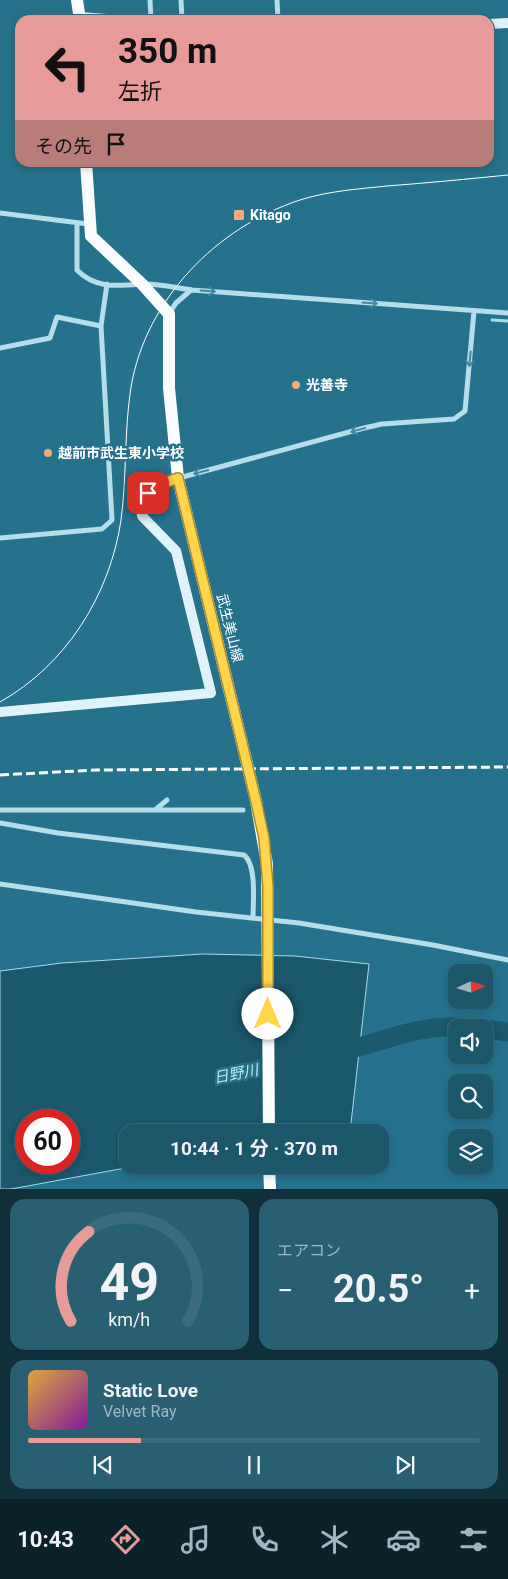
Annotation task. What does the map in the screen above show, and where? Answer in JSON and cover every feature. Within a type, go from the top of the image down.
[{"type":"main road","points":[[77,0],[80,15]]},
{"type":"main road","points":[[86,167],[83,224],[96,243],[142,284],[169,314]]},
{"type":"main road","name":"武生美山線","points":[[169,314],[169,388],[178,478],[264,838],[268,887],[269,1124]]},
{"type":"street","points":[[150,0],[151,15]]},
{"type":"street","points":[[181,0],[182,15]]},
{"type":"street","points":[[277,0],[278,15]]},
{"type":"street","points":[[494,24],[508,23]]},
{"type":"street","points":[[0,213],[83,224],[78,270],[85,278],[95,283],[130,287],[142,284],[192,290],[508,313]]},
{"type":"street","points":[[0,538],[102,529],[112,520],[101,326],[107,284]]},
{"type":"street","points":[[169,314],[176,303],[192,290]]},
{"type":"street","points":[[0,712],[211,692],[176,551],[142,516],[141,510],[145,497],[156,486],[178,478],[364,428],[382,424],[454,419],[461,416],[465,411],[474,311]]},
{"type":"street","points":[[0,348],[50,338],[56,317],[101,326]]},
{"type":"street","points":[[156,810],[166,800]]},
{"type":"street","points":[[0,810],[243,810]]},
{"type":"street","points":[[0,823],[58,834],[244,856],[248,858],[252,868],[253,918]]},
{"type":"street","points":[[0,884],[268,919],[433,944],[508,960]]},
{"type":"water","points":[[203,954],[295,956],[369,964],[351,1124],[119,1124],[119,1169],[11,1189],[0,1189],[0,971],[62,963]]},
{"type":"waterway","points":[[492,320],[508,321]]},
{"type":"waterway","name":"日野川","points":[[336,1053],[401,1034],[448,1027]]},
{"type":"waterway","name":"日野川","points":[[493,1030],[508,1032]]},
{"type":"tram line","points":[[0,702],[24,687],[64,648],[81,625],[107,575],[121,520],[129,404],[139,355],[152,324],[169,296],[190,271],[214,248],[241,228],[270,212],[300,200],[321,194],[354,189],[508,175]]},
{"type":"railway","points":[[0,775],[96,770],[508,767]]},
{"type":"place","name":"Kitago","points":[[239,215]]},
{"type":"place","name":"光善寺","points":[[296,385]]},
{"type":"place","name":"越前市武生東小学校","points":[[48,453]]},
{"type":"route","points":[[148,493],[160,484],[178,478],[256,801],[264,838],[267,864],[268,1014]]}]
